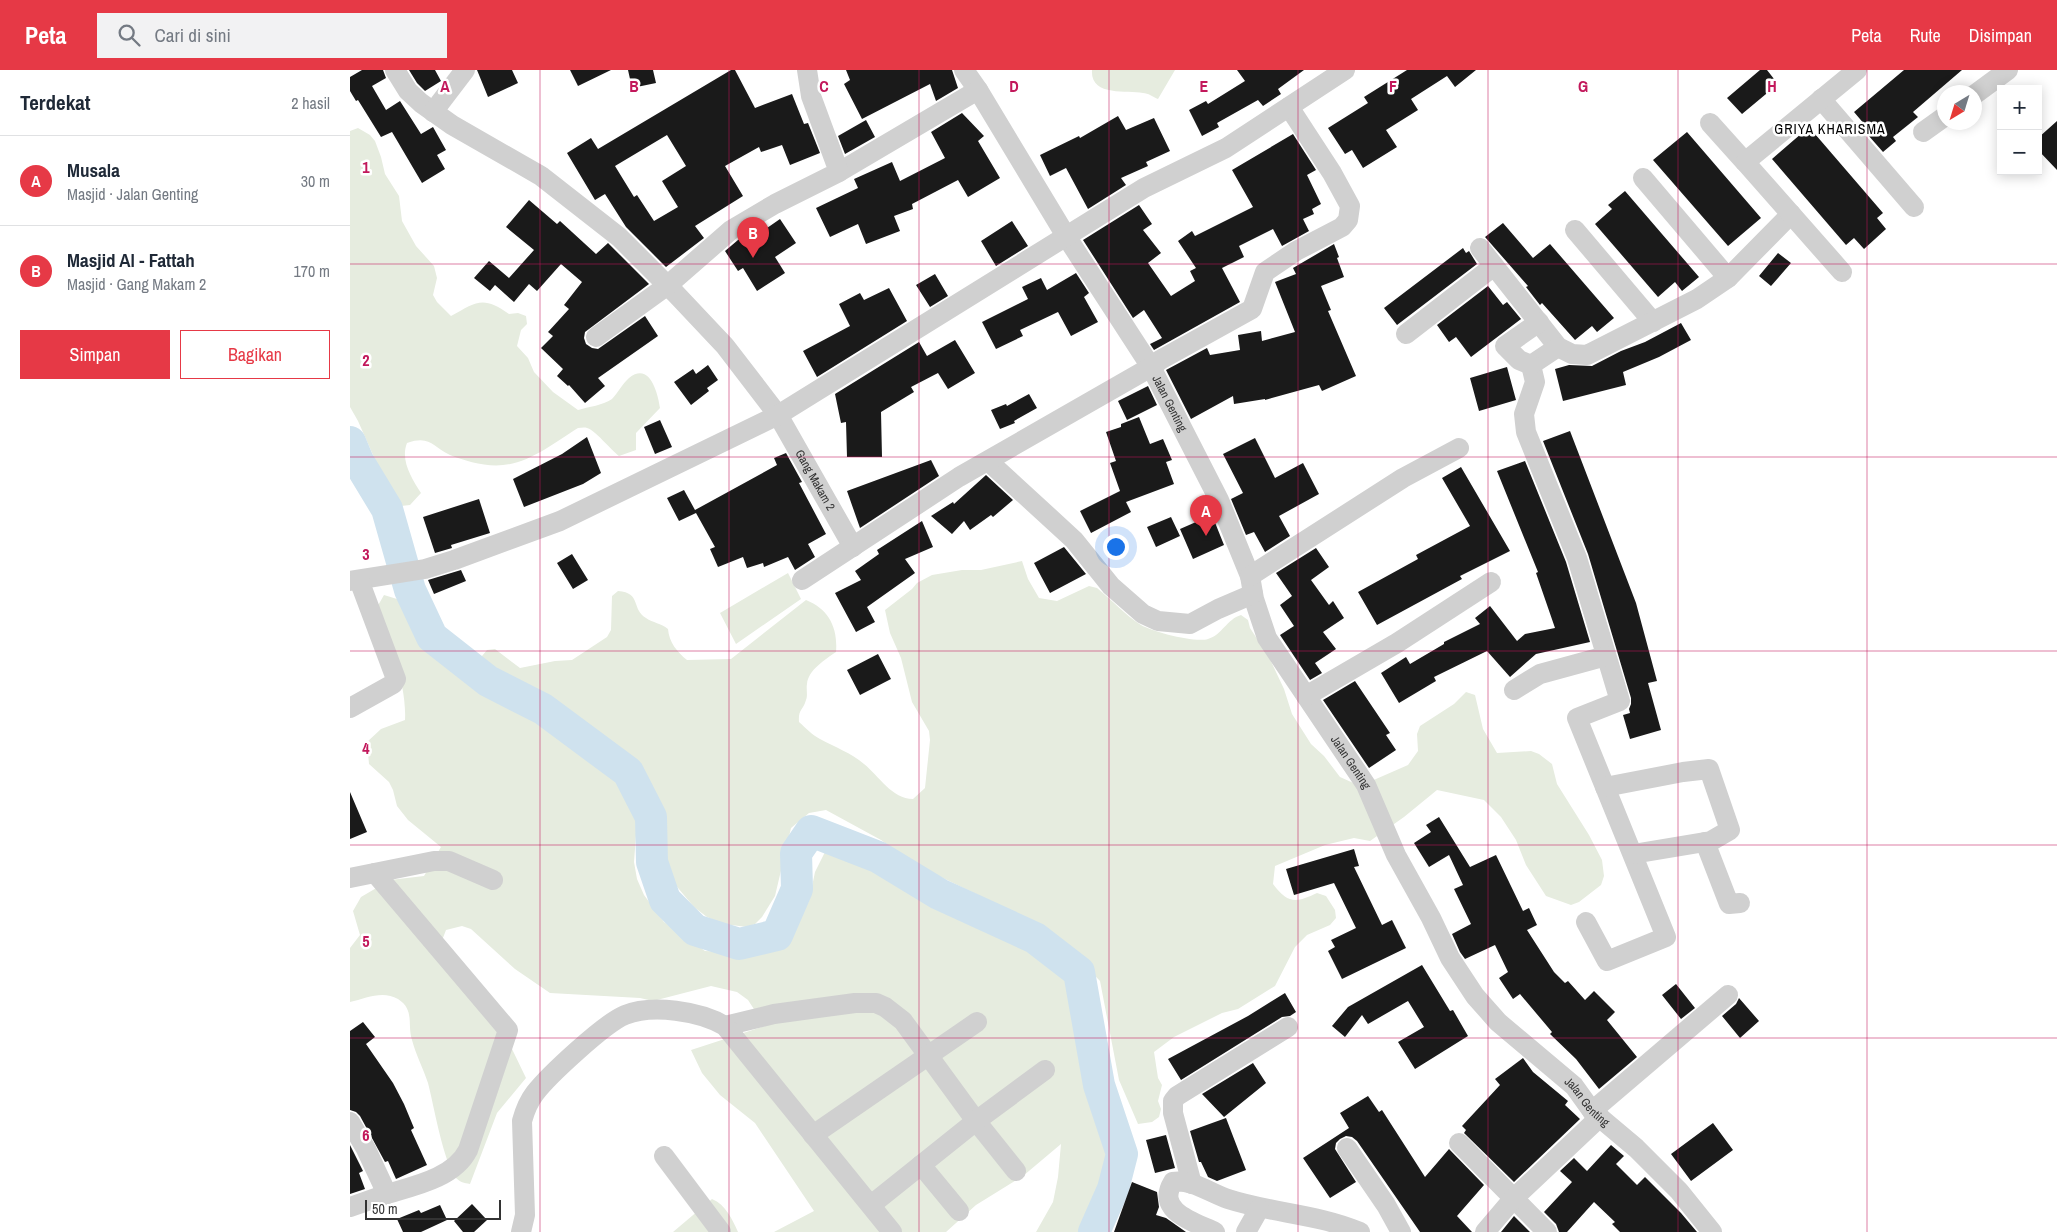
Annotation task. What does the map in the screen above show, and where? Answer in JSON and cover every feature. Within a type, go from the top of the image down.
[{"type":"street","name":"Gang Makam 2","points":[[395,70],[408,91],[434,112],[452,125],[541,176],[619,237],[668,285],[724,346],[778,415],[853,547]]},
{"type":"street","points":[[434,112],[465,70]]},
{"type":"street","points":[[807,70],[810,96],[838,172]]},
{"type":"street","name":"Jalan Genting","points":[[964,70],[1066,236],[1151,367],[1219,500],[1251,585],[1267,638],[1366,785],[1396,855],[1431,918],[1450,958],[1475,996],[1498,1022],[1574,1086],[1596,1114],[1636,1148],[1678,1191],[1712,1232]]},
{"type":"street","points":[[350,707],[392,684],[396,679],[354,580],[394,575],[454,560],[560,520],[778,415],[1144,188],[1226,148],[1345,70]]},
{"type":"street","points":[[1745,162],[1857,70]]},
{"type":"street","points":[[1982,89],[2008,70]]},
{"type":"street","points":[[596,337],[668,285],[731,230],[774,204],[838,172],[978,90]]},
{"type":"street","points":[[1821,99],[1914,207]]},
{"type":"street","points":[[802,580],[959,477],[1151,367],[1160,360],[1252,309],[1264,272],[1296,251],[1342,227],[1348,220],[1350,206],[1332,173],[1289,107]]},
{"type":"street","points":[[1923,132],[1937,122]]},
{"type":"street","points":[[1710,123],[1842,272]]},
{"type":"street","points":[[1643,178],[1728,278]]},
{"type":"street","points":[[1480,248],[1558,347],[1572,354],[1586,355],[1697,299],[1728,278],[1790,214]]},
{"type":"street","points":[[1575,230],[1653,322]]},
{"type":"street","points":[[1406,334],[1494,266]]},
{"type":"street","points":[[1531,365],[1519,360],[1505,346],[1539,322]]},
{"type":"street","points":[[1531,365],[1558,347]]},
{"type":"street","points":[[1531,365],[1535,382],[1524,414],[1526,432],[1577,558],[1620,701],[1577,718],[1666,937],[1607,961],[1586,922]]},
{"type":"street","points":[[988,461],[1074,540],[1111,586],[1143,614],[1158,620],[1190,624],[1218,608],[1403,478],[1459,448]]},
{"type":"street","points":[[1306,696],[1397,643],[1490,582]]},
{"type":"street","points":[[1514,690],[1540,674],[1606,656]]},
{"type":"street","points":[[1605,787],[1709,769],[1730,830],[1711,841],[1633,854]]},
{"type":"street","points":[[1705,842],[1729,904],[1740,903]]},
{"type":"street","points":[[350,878],[434,861],[449,861],[493,880]]},
{"type":"street","points":[[350,1207],[433,1178],[460,1163],[468,1150],[508,1030],[375,873]]},
{"type":"street","points":[[1485,1232],[1513,1199],[1596,1114],[1728,995]]},
{"type":"street","points":[[725,1026],[774,1014],[855,1003],[876,1004],[885,1007],[903,1021],[1016,1172]]},
{"type":"street","points":[[521,1232],[525,1214],[522,1121],[526,1107],[534,1093],[607,1026],[624,1016],[642,1011],[688,1012],[708,1017],[725,1026],[892,1232]]},
{"type":"street","points":[[813,1135],[977,1022]]},
{"type":"street","points":[[1192,1184],[1173,1113],[1173,1101],[1177,1096],[1288,1027]]},
{"type":"street","points":[[871,1204],[976,1121],[1045,1070]]},
{"type":"street","points":[[350,1122],[366,1149],[387,1194]]},
{"type":"street","points":[[1459,1143],[1547,1232]]},
{"type":"street","points":[[1347,1148],[1386,1205],[1401,1232]]},
{"type":"street","points":[[664,1156],[721,1232]]},
{"type":"street","points":[[921,1165],[959,1211]]},
{"type":"street","points":[[1215,1232],[1176,1212],[1171,1207],[1168,1200],[1168,1190],[1173,1182],[1182,1181],[1222,1197],[1259,1208],[1310,1217],[1360,1232]]},
{"type":"street","points":[[1246,1232],[1259,1208]]},
{"type":"shaded area","points":[[1092,70],[1175,70],[1158,99],[1145,93],[1119,92],[1103,88],[1097,85],[1093,79]]},
{"type":"shaded area","points":[[358,128],[370,135],[375,141],[385,174],[399,196],[402,221],[416,246],[434,266],[437,278],[433,295],[437,302],[451,316],[473,304],[486,303],[492,304],[509,314],[518,313],[526,316],[527,324],[521,330],[517,346],[528,358],[534,372],[553,392],[578,410],[609,401],[629,378],[636,374],[648,376],[655,388],[660,408],[636,433],[636,450],[619,456],[590,429],[578,428],[533,456],[513,463],[490,465],[450,455],[426,441],[415,441],[407,443],[405,456],[408,469],[421,493],[410,505],[401,506],[393,503],[387,496],[377,464],[350,407],[350,131]]},
{"type":"shaded area","points":[[1022,561],[1028,579],[1039,598],[1057,601],[1089,586],[1097,588],[1129,617],[1141,625],[1174,636],[1202,640],[1208,639],[1241,615],[1248,620],[1250,628],[1269,657],[1284,689],[1292,714],[1311,744],[1324,756],[1340,777],[1360,786],[1408,765],[1418,751],[1417,734],[1420,726],[1454,704],[1466,692],[1475,695],[1483,729],[1497,753],[1531,751],[1539,754],[1552,764],[1557,784],[1589,835],[1602,860],[1604,876],[1601,885],[1579,902],[1571,905],[1546,896],[1526,865],[1516,840],[1501,817],[1484,800],[1437,790],[1370,841],[1354,838],[1325,845],[1275,866],[1273,884],[1278,891],[1293,900],[1303,899],[1317,893],[1326,896],[1335,910],[1336,918],[1330,925],[1307,935],[1295,947],[1275,986],[1238,1009],[1222,1013],[1174,1037],[1154,1052],[1158,1078],[1162,1085],[1158,1101],[1161,1109],[1159,1117],[1152,1122],[1138,1124],[1119,1080],[1100,981],[1074,954],[1026,918],[918,866],[881,840],[826,810],[809,813],[791,828],[775,896],[762,917],[755,924],[747,927],[724,924],[707,917],[694,907],[673,882],[664,858],[654,804],[643,781],[611,742],[590,726],[567,715],[501,676],[486,670],[481,664],[482,656],[487,650],[495,649],[520,668],[555,661],[572,660],[607,637],[611,630],[612,596],[618,591],[630,595],[641,614],[646,618],[668,629],[674,646],[687,660],[731,659],[806,600],[821,609],[830,620],[835,635],[836,652],[818,665],[808,679],[807,698],[800,712],[799,722],[817,737],[859,760],[892,791],[905,798],[913,799],[925,788],[930,740],[929,731],[912,702],[901,658],[890,633],[885,610],[917,583],[932,575],[962,570],[981,570]]},
{"type":"shaded area","points":[[788,573],[801,599],[736,644],[720,613]]},
{"type":"shaded area","points":[[384,595],[397,599],[424,638],[445,661],[493,690],[554,731],[622,781],[641,810],[636,835],[634,862],[637,879],[644,895],[664,922],[705,951],[746,953],[792,931],[809,901],[815,872],[828,846],[836,846],[937,902],[954,907],[1027,946],[1063,974],[1068,980],[1081,1024],[1081,1053],[1089,1097],[1111,1145],[1099,1199],[1080,1232],[1036,1232],[1053,1202],[1058,1177],[1061,1144],[1023,1176],[976,1205],[946,1232],[774,1232],[814,1211],[755,1123],[720,1095],[702,1073],[691,1050],[765,1026],[748,1000],[737,992],[711,986],[653,1001],[640,998],[550,993],[515,969],[471,929],[462,926],[446,930],[436,956],[512,1049],[526,1078],[497,1113],[470,1184],[456,1178],[447,1159],[428,1083],[415,1051],[407,1008],[398,999],[386,995],[350,1002],[350,948],[360,935],[353,911],[361,897],[390,880],[424,876],[441,847],[408,820],[397,806],[389,782],[369,764],[367,742],[381,729],[405,720],[405,706],[400,678],[376,609]]},
{"type":"shaded area","points":[[712,1199],[725,1209],[738,1232],[673,1232]]},
{"type":"building","points":[[362,70],[383,70],[386,78],[372,86],[386,110],[400,101],[421,134],[433,127],[446,150],[437,155],[445,169],[422,183],[392,132],[381,137],[358,100],[356,101],[350,91],[350,77]]},
{"type":"building","points":[[409,70],[435,70],[441,81],[425,91],[417,83]]},
{"type":"building","points":[[477,70],[512,70],[518,83],[488,97]]},
{"type":"building","points":[[570,70],[611,70],[578,86]]},
{"type":"building","points":[[628,70],[653,70],[656,83],[632,88]]},
{"type":"building","points":[[731,70],[735,70],[755,108],[792,94],[804,124],[808,123],[820,153],[790,165],[782,145],[761,152],[759,147],[725,166],[743,196],[695,226],[704,238],[666,267],[626,227],[605,194],[595,200],[567,153],[591,138],[598,149]],"holes":[[[667,135],[686,166],[662,181],[678,207],[654,221],[637,195],[634,197],[615,166]]]},
{"type":"building","points":[[846,70],[952,70],[958,88],[936,101],[930,84],[862,119],[844,84],[850,80]]},
{"type":"building","points":[[1237,70],[1304,70],[1278,89],[1281,94],[1263,106],[1258,100],[1217,123],[1219,127],[1202,136],[1189,110],[1206,101],[1208,104],[1245,81]]},
{"type":"building","points":[[1407,70],[1476,70],[1455,87],[1447,76],[1411,99],[1418,110],[1386,130],[1397,147],[1363,168],[1352,150],[1345,154],[1328,128],[1368,103],[1364,97]]},
{"type":"building","points":[[1760,70],[1767,70],[1778,84],[1742,114],[1727,98]]},
{"type":"building","points":[[1904,70],[1962,70],[1944,85],[1937,85],[1937,91],[1913,112],[1918,117],[1893,137],[1896,141],[1883,152],[1868,135],[1871,132],[1854,112]]},
{"type":"building","points":[[962,113],[984,136],[978,141],[1000,178],[968,197],[958,180],[912,204],[913,209],[894,216],[900,231],[866,244],[858,224],[830,237],[816,208],[858,188],[854,179],[892,162],[900,181],[945,158],[931,132]]},
{"type":"building","points":[[1118,116],[1126,130],[1154,118],[1170,151],[1146,162],[1148,166],[1121,178],[1126,185],[1088,209],[1066,168],[1050,176],[1040,155],[1079,136],[1080,138]]},
{"type":"building","points":[[866,120],[875,137],[845,154],[838,136]]},
{"type":"building","points":[[2057,121],[2057,170],[2042,154],[2042,134]]},
{"type":"building","points":[[1809,127],[1883,213],[1877,218],[1886,229],[1864,249],[1854,238],[1846,245],[1772,159]]},
{"type":"building","points":[[1687,132],[1761,218],[1728,246],[1653,160]]},
{"type":"building","points":[[1293,134],[1316,170],[1307,175],[1321,204],[1312,209],[1314,214],[1303,219],[1309,231],[1282,246],[1273,229],[1239,246],[1244,257],[1222,268],[1240,302],[1154,350],[1150,344],[1162,338],[1144,310],[1133,318],[1083,240],[1139,205],[1152,224],[1143,230],[1161,253],[1148,263],[1171,296],[1195,281],[1190,271],[1196,268],[1178,241],[1192,231],[1195,236],[1253,207],[1232,170]]},
{"type":"building","points":[[1625,191],[1699,277],[1682,291],[1675,282],[1658,297],[1595,224],[1612,209],[1608,205]]},
{"type":"building","points":[[529,200],[557,224],[560,221],[596,254],[608,243],[649,284],[585,332],[586,344],[598,349],[645,316],[658,336],[598,378],[605,386],[585,403],[569,385],[557,376],[563,369],[541,348],[553,336],[548,332],[569,309],[564,305],[582,282],[561,264],[537,291],[529,284],[514,302],[495,285],[490,291],[474,278],[489,261],[509,278],[534,250],[506,227]]},
{"type":"building","points":[[780,219],[796,243],[775,257],[785,273],[757,291],[743,268],[738,271],[725,251],[756,229],[760,233]]},
{"type":"building","points":[[1012,221],[1028,246],[996,266],[981,241]]},
{"type":"building","points":[[1503,223],[1533,258],[1550,244],[1614,318],[1597,332],[1592,326],[1575,340],[1542,303],[1540,305],[1526,287],[1528,286],[1485,237]]},
{"type":"building","points":[[1334,244],[1344,277],[1321,286],[1331,310],[1328,311],[1356,376],[1322,391],[1319,385],[1265,400],[1234,404],[1233,396],[1191,419],[1166,370],[1207,348],[1210,355],[1240,350],[1238,335],[1261,331],[1262,341],[1295,332],[1275,282],[1296,274],[1293,268]]},
{"type":"building","points":[[1463,248],[1466,253],[1469,251],[1477,264],[1397,325],[1384,308]]},
{"type":"building","points":[[1778,253],[1791,263],[1771,286],[1759,276]]},
{"type":"building","points":[[1076,273],[1089,293],[1084,297],[1098,322],[1071,336],[1058,312],[1020,330],[1023,336],[996,349],[982,322],[1028,299],[1022,287],[1041,278],[1047,290]]},
{"type":"building","points":[[935,274],[948,296],[930,307],[916,285]]},
{"type":"building","points":[[1488,286],[1503,305],[1507,302],[1521,319],[1471,357],[1456,337],[1449,342],[1437,325]]},
{"type":"building","points":[[889,288],[907,321],[817,377],[803,351],[850,326],[839,304],[860,293],[864,300]]},
{"type":"building","points":[[1681,323],[1691,340],[1659,357],[1623,372],[1626,385],[1563,401],[1555,369],[1569,365],[1592,366]]},
{"type":"building","points":[[955,340],[975,373],[948,389],[938,373],[911,387],[914,392],[881,412],[882,457],[847,457],[846,422],[841,423],[835,394],[919,342],[927,356]]},
{"type":"building","points":[[708,365],[718,380],[707,388],[709,391],[691,405],[674,382],[693,369],[696,374]]},
{"type":"building","points":[[1507,367],[1516,400],[1479,411],[1470,378]]},
{"type":"building","points":[[1148,386],[1157,405],[1127,420],[1118,401]]},
{"type":"building","points":[[1029,394],[1037,408],[1014,421],[1015,423],[1000,429],[991,410],[1006,404],[1007,406]]},
{"type":"building","points":[[1139,417],[1150,444],[1163,439],[1172,460],[1166,462],[1174,484],[1126,502],[1131,512],[1091,533],[1080,511],[1120,491],[1110,463],[1116,461],[1106,432],[1121,427],[1121,424]]},
{"type":"building","points":[[660,420],[672,447],[655,454],[644,427]]},
{"type":"building","points":[[1570,431],[1636,603],[1657,681],[1648,683],[1661,730],[1630,739],[1623,715],[1630,713],[1631,698],[1588,554],[1543,441]]},
{"type":"building","points":[[587,437],[601,473],[583,484],[524,507],[513,479],[562,454]]},
{"type":"building","points":[[1255,438],[1275,478],[1303,463],[1319,494],[1279,516],[1290,536],[1265,552],[1254,532],[1246,535],[1231,499],[1243,493],[1223,454]]},
{"type":"building","points":[[786,453],[802,482],[799,483],[826,534],[808,544],[815,557],[795,570],[788,557],[764,567],[763,563],[747,568],[743,557],[718,567],[710,549],[715,547],[696,513],[679,521],[667,498],[684,490],[695,510],[777,465],[774,458]]},
{"type":"building","points":[[931,460],[939,476],[860,528],[847,491]]},
{"type":"building","points":[[1525,461],[1566,562],[1590,642],[1536,654],[1510,677],[1487,651],[1434,677],[1436,681],[1399,703],[1381,673],[1406,657],[1410,664],[1444,644],[1444,642],[1480,624],[1475,618],[1490,606],[1517,641],[1525,634],[1555,628],[1536,573],[1538,572],[1497,471]]},
{"type":"building","points":[[1461,467],[1510,551],[1460,576],[1462,579],[1377,625],[1358,592],[1418,559],[1416,555],[1470,526],[1442,478]]},
{"type":"building","points":[[986,475],[1013,500],[993,517],[991,515],[970,530],[964,521],[952,534],[931,516],[953,502],[954,504]]},
{"type":"building","points":[[479,499],[490,533],[451,545],[452,548],[435,553],[423,517]]},
{"type":"building","points":[[1212,515],[1224,545],[1193,559],[1180,529]]},
{"type":"building","points":[[1171,517],[1180,536],[1156,547],[1147,527]]},
{"type":"building","points":[[922,521],[933,547],[905,559],[915,573],[867,607],[875,622],[856,632],[835,593],[861,580],[855,571],[879,554],[877,550]]},
{"type":"building","points":[[1064,547],[1086,574],[1050,593],[1034,563]]},
{"type":"building","points":[[1316,548],[1329,567],[1311,580],[1329,605],[1333,601],[1344,618],[1323,632],[1336,649],[1315,663],[1322,673],[1310,680],[1280,635],[1294,626],[1280,605],[1292,596],[1276,573]]},
{"type":"building","points":[[572,554],[588,580],[573,589],[557,563]]},
{"type":"building","points":[[461,570],[466,581],[434,594],[428,580]]},
{"type":"building","points":[[878,654],[891,679],[860,695],[847,670]]},
{"type":"building","points":[[1355,681],[1390,733],[1386,735],[1396,750],[1369,768],[1323,700]]},
{"type":"building","points":[[350,792],[367,832],[350,839]]},
{"type":"building","points":[[1439,817],[1470,867],[1496,855],[1523,911],[1529,908],[1537,925],[1527,930],[1554,972],[1565,983],[1568,981],[1585,1000],[1594,991],[1615,1012],[1607,1020],[1637,1057],[1599,1089],[1576,1059],[1550,1034],[1552,1032],[1520,994],[1513,999],[1499,978],[1508,972],[1495,945],[1465,959],[1460,952],[1452,934],[1471,924],[1454,889],[1463,885],[1449,855],[1429,867],[1414,843],[1431,832],[1426,825]]},
{"type":"building","points":[[1354,849],[1359,866],[1354,867],[1382,925],[1392,920],[1406,948],[1342,979],[1328,951],[1335,947],[1331,940],[1356,928],[1334,883],[1294,895],[1286,869]]},
{"type":"building","points":[[1422,965],[1450,1011],[1453,1010],[1468,1036],[1415,1069],[1398,1042],[1424,1027],[1408,1001],[1368,1024],[1362,1015],[1345,1037],[1332,1026],[1348,1007]]},
{"type":"building","points":[[1676,984],[1695,1008],[1681,1019],[1662,995]]},
{"type":"building","points":[[1285,993],[1296,1012],[1290,1016],[1282,1017],[1181,1080],[1168,1059],[1248,1016]]},
{"type":"building","points":[[1739,998],[1759,1021],[1740,1038],[1722,1016],[1736,1004]]},
{"type":"building","points":[[363,1022],[375,1037],[366,1044],[393,1083],[404,1104],[414,1128],[411,1130],[427,1165],[396,1179],[388,1161],[385,1162],[360,1116],[350,1110],[350,1031]]},
{"type":"building","points":[[1523,1058],[1533,1072],[1568,1101],[1565,1105],[1580,1119],[1514,1182],[1464,1133],[1466,1130],[1462,1126],[1500,1085],[1495,1079]]},
{"type":"building","points":[[1253,1063],[1266,1083],[1224,1117],[1202,1094]]},
{"type":"building","points":[[1368,1096],[1379,1112],[1382,1110],[1425,1177],[1449,1149],[1484,1185],[1457,1216],[1472,1232],[1420,1232],[1357,1141],[1352,1137],[1346,1136],[1340,1139],[1336,1143],[1335,1149],[1356,1182],[1330,1198],[1303,1158],[1349,1128],[1340,1113]]},
{"type":"building","points":[[1226,1118],[1246,1170],[1217,1181],[1208,1177],[1201,1162],[1199,1162],[1190,1131]]},
{"type":"building","points":[[1713,1123],[1733,1150],[1691,1181],[1671,1154]]},
{"type":"building","points":[[1166,1135],[1175,1168],[1155,1173],[1146,1140]]},
{"type":"building","points":[[350,1145],[363,1171],[359,1173],[365,1189],[350,1194]]},
{"type":"building","points":[[1611,1145],[1624,1156],[1616,1164],[1637,1185],[1645,1177],[1697,1232],[1620,1232],[1612,1224],[1615,1222],[1594,1202],[1567,1232],[1559,1232],[1556,1224],[1544,1212],[1572,1182],[1560,1171],[1574,1158],[1587,1171]]},
{"type":"building","points":[[1132,1182],[1157,1192],[1159,1207],[1156,1215],[1166,1218],[1186,1232],[1114,1232]]},
{"type":"building","points":[[472,1204],[487,1220],[474,1232],[463,1232],[454,1221]]},
{"type":"building","points":[[440,1205],[447,1220],[421,1232],[403,1232],[397,1219],[419,1210],[421,1213]]},
{"type":"building","points":[[1514,1216],[1530,1232],[1501,1232]]},
{"type":"waterway","points":[[350,442],[358,461],[387,509],[410,590],[432,637],[488,681],[543,709],[628,772],[651,817],[652,862],[665,900],[695,930],[739,944],[777,935],[797,889],[796,853],[811,831],[878,857],[939,894],[1035,938],[1079,972],[1099,1085],[1122,1154],[1113,1189],[1094,1232]]},
{"type":"place","name":"Masjid Al - Fattah","points":[[753,258]]},
{"type":"place","name":"Musala","points":[[1206,536]]},
{"type":"district","name":"GRIYA KHARISMA","points":[[1830,129]]}]
